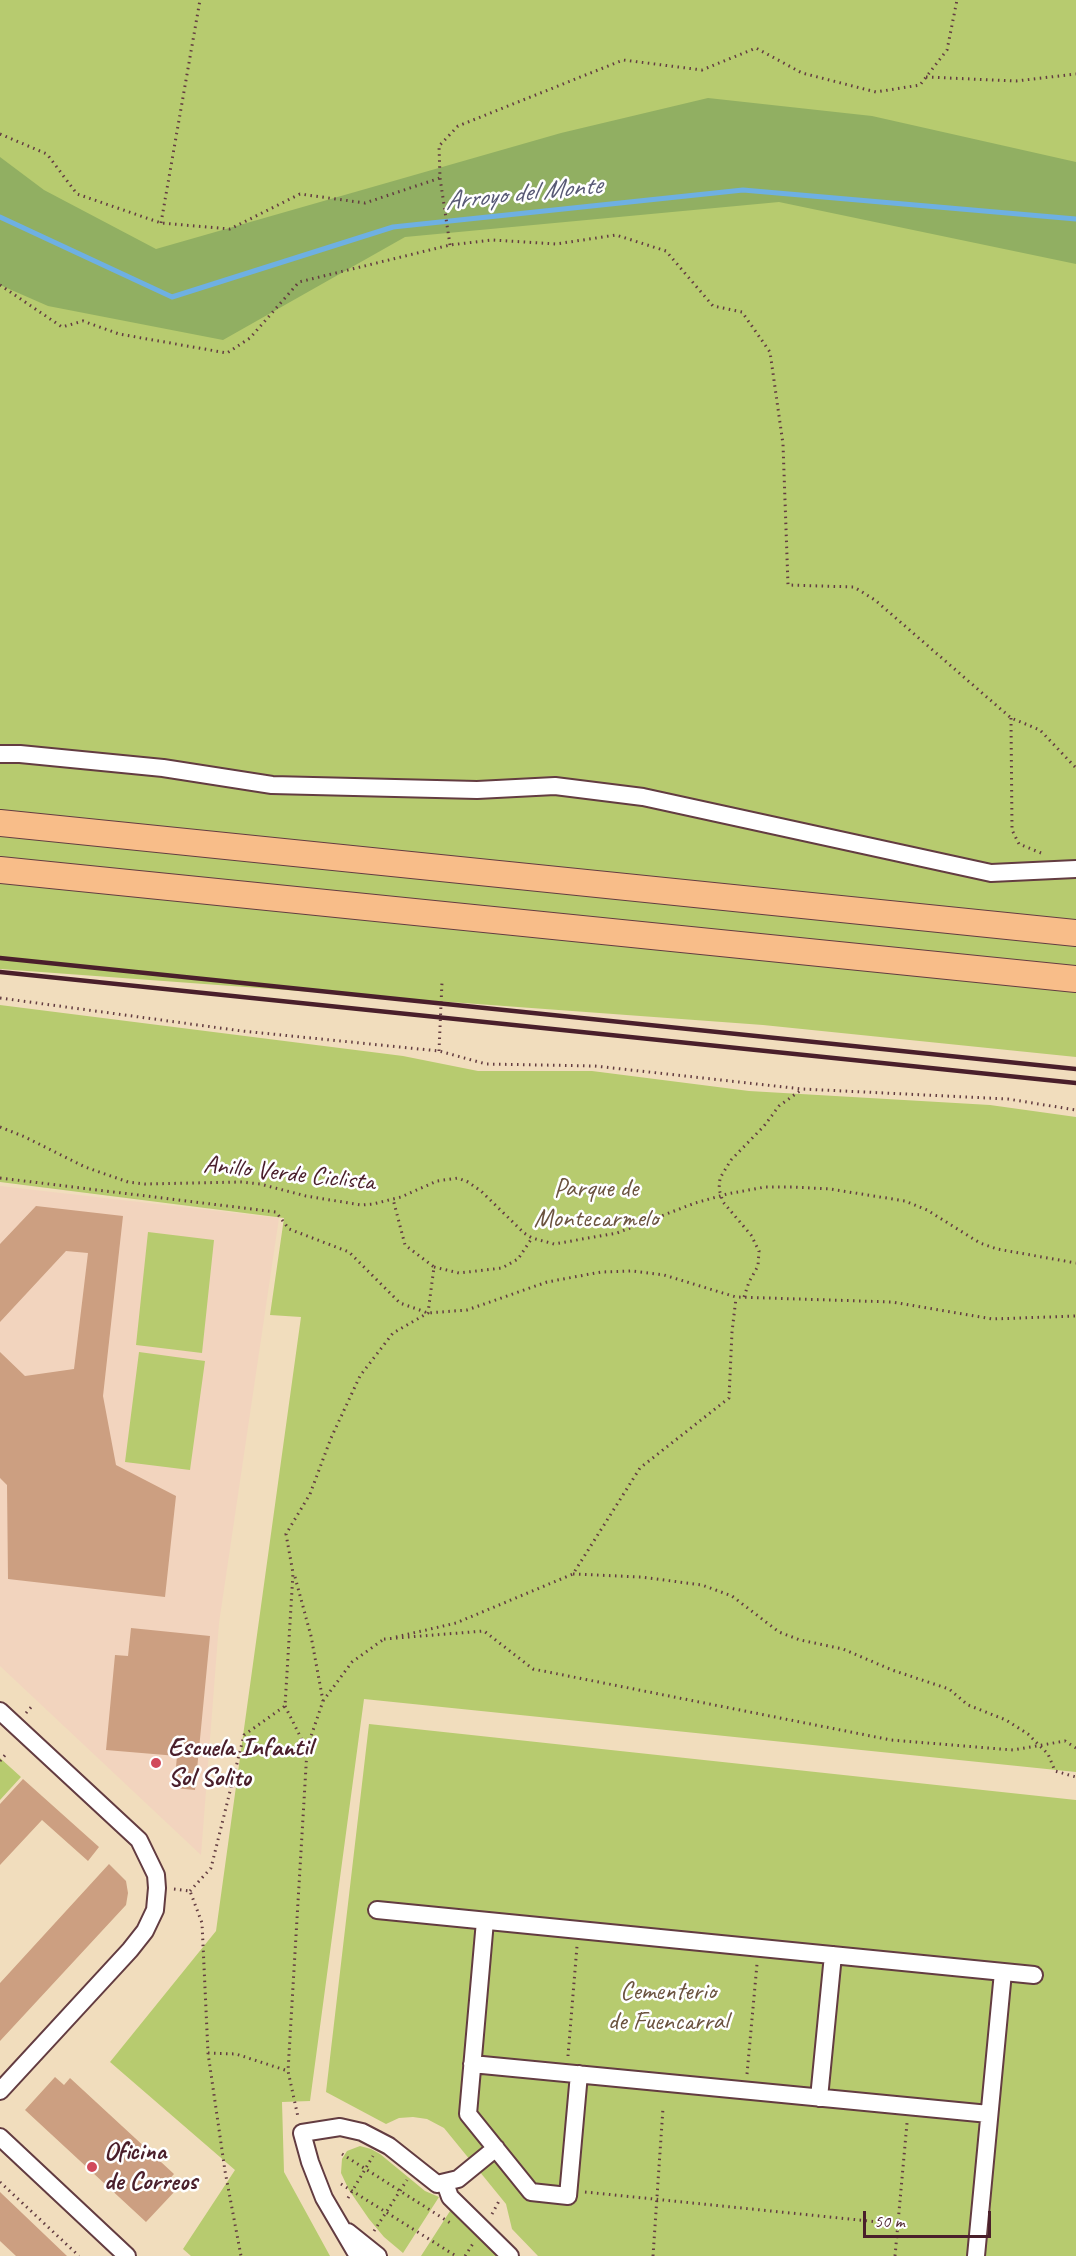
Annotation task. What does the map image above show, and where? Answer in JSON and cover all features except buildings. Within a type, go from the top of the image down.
[{"type":"highway","points":[[0,823],[1076,933]]},
{"type":"highway","points":[[0,870],[1076,979]]},
{"type":"street","points":[[0,754],[163,768],[272,785],[477,790],[555,786],[643,797],[991,873],[1076,869]]},
{"type":"street","points":[[0,1711],[140,1840],[156,1875],[157,1888],[156,1910],[146,1931],[0,2091]]},
{"type":"street","points":[[377,1910],[1034,1975]]},
{"type":"street","points":[[485,1921],[468,2114],[531,2192],[568,2196],[573,2074]]},
{"type":"street","points":[[819,2098],[833,1955]]},
{"type":"street","points":[[976,2256],[1003,1972]]},
{"type":"street","points":[[472,2064],[989,2114]]},
{"type":"street","points":[[358,2256],[324,2198],[302,2133],[340,2127],[362,2132],[389,2146],[437,2184],[458,2179],[496,2148]]},
{"type":"street","points":[[0,2137],[127,2256]]},
{"type":"street","points":[[445,2183],[450,2197],[510,2256]]},
{"type":"street","points":[[338,2224],[378,2256]]},
{"type":"path","points":[[160,223],[200,0]]},
{"type":"path","points":[[450,245],[440,178],[439,146],[458,126],[623,60],[702,70],[756,48],[802,73],[876,92],[920,85],[947,50],[957,0]]},
{"type":"path","points":[[926,77],[1016,81],[1076,74]]},
{"type":"path","points":[[0,134],[47,154],[77,194],[160,223],[230,229],[300,194],[366,203],[440,178]]},
{"type":"path","points":[[0,285],[62,327],[83,321],[119,334],[227,352],[250,338],[299,282],[450,245],[492,240],[556,244],[616,236],[666,251],[713,306],[742,312],[770,352],[783,444],[788,585],[854,587],[875,600],[1011,718],[1040,730],[1076,768]]},
{"type":"path","points":[[1011,718],[1012,830],[1019,844],[1042,853],[1051,853]]},
{"type":"path","points":[[439,1051],[442,982]]},
{"type":"path","points":[[0,998],[242,1031],[439,1051],[486,1064],[596,1066],[802,1089],[1008,1099],[1076,1110]]},
{"type":"path","points":[[744,1297],[758,1266],[759,1251],[757,1244],[728,1210],[720,1196],[720,1178],[727,1165],[779,1106],[802,1089]]},
{"type":"path","name":"Anillo Verde Ciclista","points":[[0,1127],[85,1167],[128,1182],[241,1182],[260,1184],[306,1196],[374,1204],[393,1199],[437,1181],[458,1179],[468,1182],[481,1191],[513,1223],[532,1238],[554,1244],[617,1233],[695,1203],[720,1196],[765,1187],[792,1187],[830,1189],[888,1197],[927,1210],[980,1243],[997,1249],[1076,1263]]},
{"type":"path","points":[[0,1178],[276,1212],[289,1229],[349,1252],[400,1303],[428,1313],[467,1310],[547,1282],[600,1272],[632,1271],[664,1275],[736,1297],[892,1302],[992,1319],[1076,1316]]},
{"type":"path","points":[[393,1199],[405,1245],[434,1267],[459,1273],[502,1268],[518,1259],[532,1238]]},
{"type":"path","points":[[428,1313],[434,1267]]},
{"type":"path","points":[[573,1574],[640,1468],[729,1398],[736,1297]]},
{"type":"path","points":[[323,1701],[311,1636],[293,1573],[286,1534],[310,1494],[331,1438],[360,1376],[393,1333],[428,1313]]},
{"type":"path","points":[[293,1573],[285,1706],[307,1750]]},
{"type":"path","points":[[302,2133],[288,2071],[307,1750],[323,1701],[352,1662],[384,1640],[456,1623],[573,1574],[641,1577],[702,1586],[732,1596],[779,1632],[800,1640],[843,1649],[892,1670],[949,1689],[968,1705],[1006,1720],[1028,1734],[1048,1754],[1055,1771],[1076,1777]]},
{"type":"path","points":[[384,1640],[484,1631],[533,1669],[891,1740],[1013,1750],[1065,1741],[1076,1748]]},
{"type":"path","points":[[190,1891],[210,1868],[244,1735],[285,1706]]},
{"type":"path","points":[[0,1761],[6,1754]]},
{"type":"path","points":[[157,1888],[190,1891]]},
{"type":"path","points":[[190,1891],[202,1923],[208,2054],[225,2171],[241,2256]]},
{"type":"path","points":[[573,2074],[579,1930]]},
{"type":"path","points":[[746,2091],[759,1947]]},
{"type":"path","points":[[208,2054],[236,2054],[288,2071]]},
{"type":"path","points":[[895,2256],[909,2106]]},
{"type":"path","points":[[653,2256],[663,2108]]},
{"type":"path","points":[[348,2198],[377,2149]]},
{"type":"path","points":[[342,2154],[457,2227]]},
{"type":"path","points":[[374,2231],[410,2175]]},
{"type":"path","points":[[0,2182],[79,2256]]},
{"type":"path","points":[[341,2184],[456,2256]]},
{"type":"path","points":[[568,2190],[898,2224]]},
{"type":"shaded area","points":[[0,1186],[279,1218],[219,1623],[201,1855],[0,1666]]},
{"type":"green space","points":[[0,0],[1076,0],[1076,1057],[763,1025],[0,969]]},
{"type":"green space","points":[[708,98],[872,116],[1076,162],[1076,264],[779,202],[405,237],[223,340],[48,306],[0,285],[0,157],[44,190],[156,249],[561,133]]},
{"type":"green space","name":"Parque de Montecarmelo","points":[[0,1005],[403,1056],[478,1071],[592,1071],[749,1091],[990,1105],[1076,1117],[1076,1772],[364,1699],[310,2101],[282,2102],[284,2172],[330,2256],[191,2256],[183,2249],[235,2170],[110,2062],[216,1931],[301,1317],[270,1315],[284,1218],[0,1182]]},
{"type":"green space","points":[[148,1232],[214,1240],[202,1353],[136,1345]]},
{"type":"green space","points":[[139,1352],[205,1361],[190,1470],[125,1462]]},
{"type":"green space","name":"Cementerio de Fuencarral","points":[[369,1724],[1076,1800],[1076,2256],[538,2256],[512,2229],[506,2204],[444,2128],[427,2119],[413,2117],[399,2118],[386,2124],[326,2092]]},
{"type":"green space","points":[[0,1758],[21,1777],[0,1800]]},
{"type":"green space","points":[[360,2146],[380,2154],[425,2191],[439,2197],[403,2253],[384,2237],[369,2219],[349,2190],[341,2173],[342,2159],[347,2151]]},
{"type":"green space","points":[[452,2208],[500,2256],[421,2256]]},
{"type":"waterway","name":"Arroyo del Monte","points":[[0,217],[172,297],[393,227],[743,190],[1076,219]]},
{"type":"railway","points":[[0,958],[1076,1069]]},
{"type":"railway","points":[[0,972],[1076,1083]]},
{"type":"place","name":"Escuela Infantil Sol Solito","points":[[156,1763]]},
{"type":"place","name":"Oficina de Correos","points":[[92,2167]]}]
